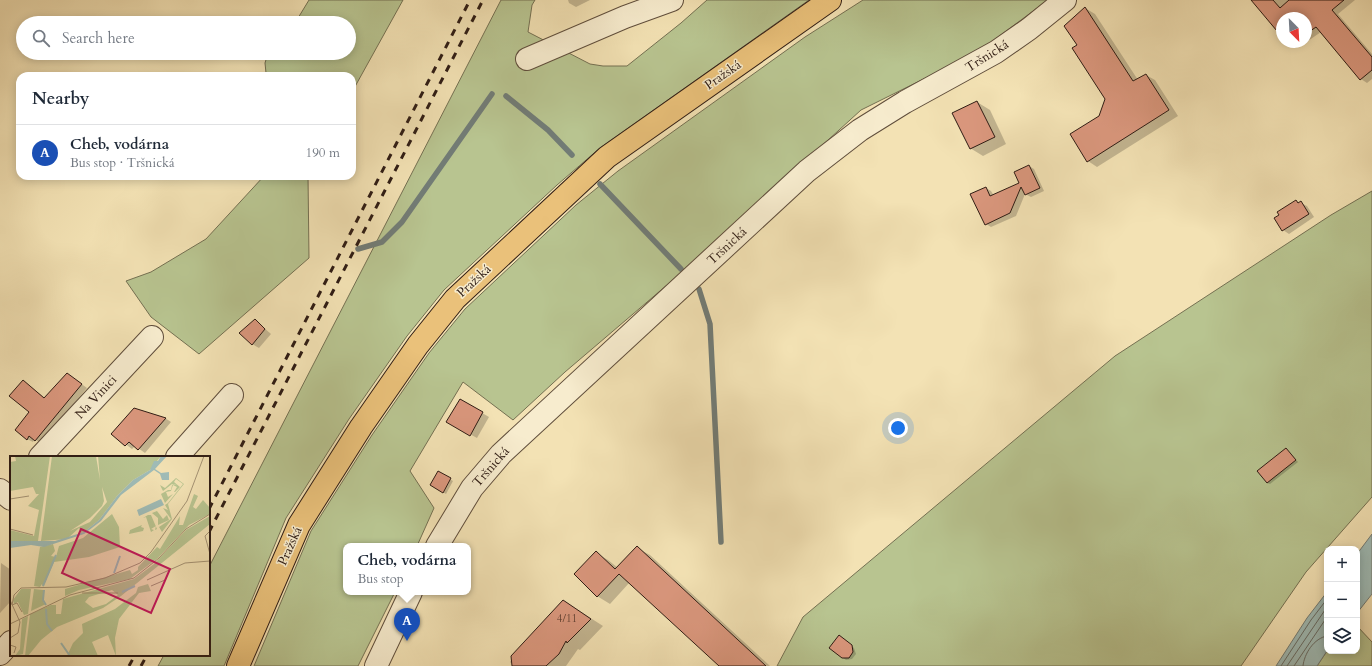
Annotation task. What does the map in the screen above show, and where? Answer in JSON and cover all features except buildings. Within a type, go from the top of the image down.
[{"type":"main road","name":"Pražská","points":[[238,666],[299,525],[361,427],[418,345],[455,299],[607,157],[830,0]]},
{"type":"street","points":[[527,59],[624,17],[672,0]]},
{"type":"street","name":"Tršnická","points":[[439,543],[472,488],[501,454],[807,171],[860,130],[905,102],[996,52],[1029,29],[1065,0]]},
{"type":"street","name":"Na Vinici","points":[[41,456],[152,337]]},
{"type":"street","points":[[177,456],[232,395]]},
{"type":"street","points":[[376,666],[410,595]]},
{"type":"street","points":[[0,654],[10,643]]},
{"type":"green space","points":[[309,0],[403,0],[356,85],[356,72],[266,72],[266,60],[356,60],[356,16],[299,16]]},
{"type":"green space","points":[[501,0],[535,0],[532,5],[528,32],[590,64],[603,66],[627,66],[707,0],[809,0],[600,148],[557,185],[444,290],[407,336],[349,419],[286,518],[224,666],[158,666],[163,656],[210,656],[210,565]]},
{"type":"green space","points":[[863,0],[1048,0],[978,52],[861,110],[694,262],[565,372],[513,420],[463,382],[410,471],[434,508],[418,543],[343,543],[343,595],[394,595],[358,666],[254,666],[311,531],[372,435],[429,353],[465,309],[576,205],[618,171],[805,37]]},
{"type":"green space","points":[[260,180],[308,180],[309,258],[199,354],[151,317],[126,281],[151,272],[206,239]]},
{"type":"green space","points":[[1372,191],[1372,497],[1329,546],[1324,546],[1324,552],[1306,572],[1241,666],[777,666],[803,617],[1115,356],[1331,215]]},
{"type":"green space","points":[[1360,629],[1372,642],[1372,666],[1317,666],[1325,654],[1360,654]]},
{"type":"water","points":[[1372,534],[1372,594],[1360,609],[1360,582],[1360,550]]},
{"type":"water","points":[[1324,596],[1325,654],[1317,666],[1276,666],[1307,618]]},
{"type":"waterway","points":[[358,249],[382,242],[402,222],[492,94]]},
{"type":"waterway","points":[[506,96],[548,130],[572,155]]},
{"type":"waterway","points":[[600,184],[681,269]]},
{"type":"waterway","points":[[699,289],[710,324],[721,542]]},
{"type":"railway","points":[[210,507],[470,0]]},
{"type":"railway","points":[[210,530],[483,0]]},
{"type":"railway","points":[[129,666],[134,656]]},
{"type":"railway","points":[[141,666],[146,656]]},
{"type":"place","name":"Cheb, vodárna","points":[[407,641]]}]
